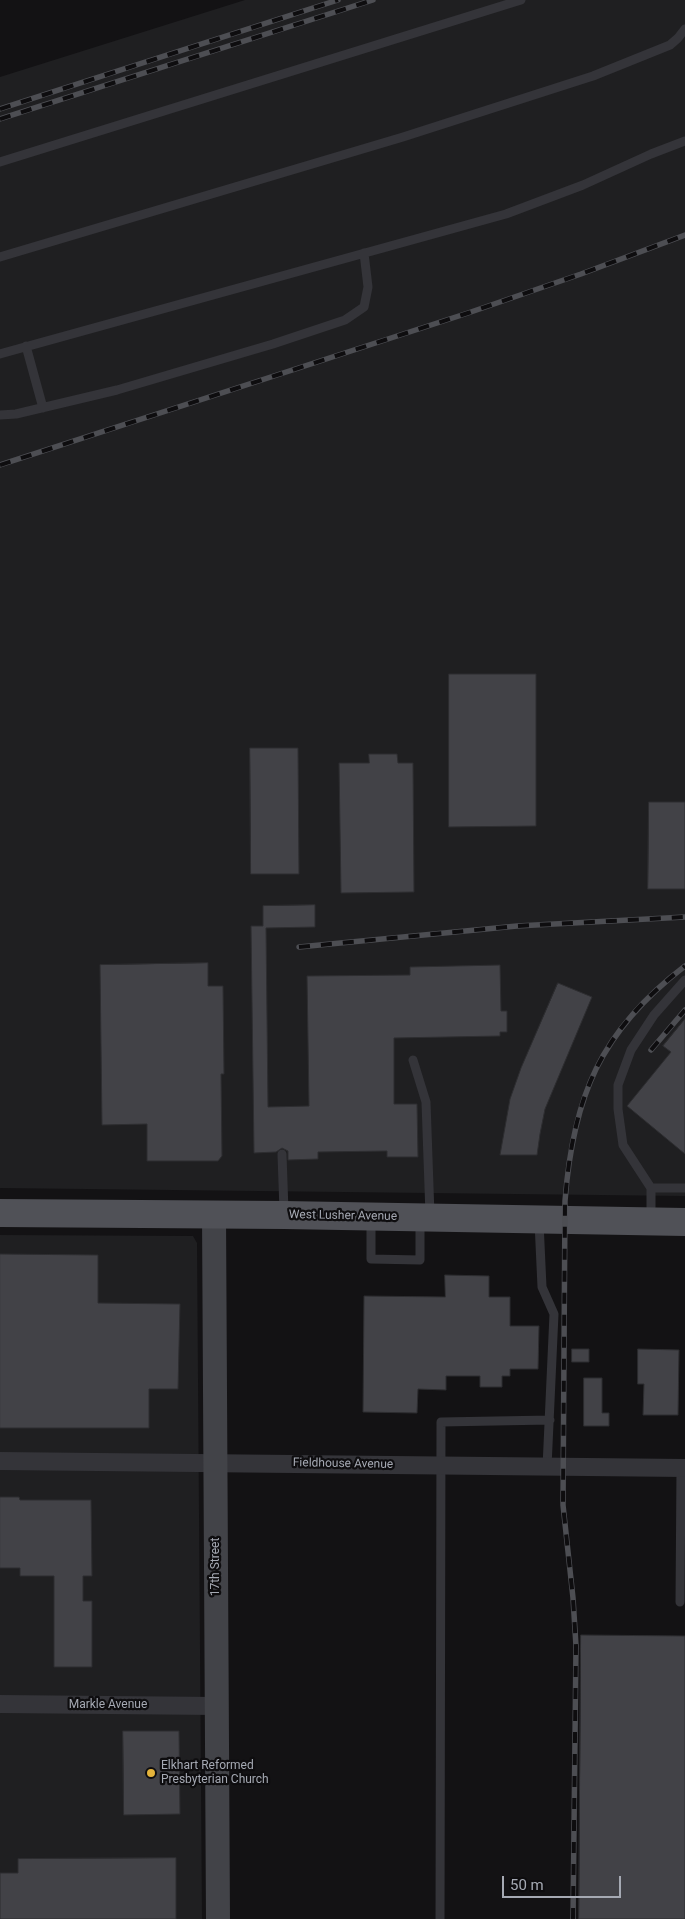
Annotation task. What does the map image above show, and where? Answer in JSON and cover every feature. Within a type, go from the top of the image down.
[{"type":"main road","name":"West Lusher Avenue","points":[[0,1213],[371,1216],[651,1223],[685,1222]]},
{"type":"street","name":"17th Street","points":[[214,1214],[218,1919]]},
{"type":"street","name":"Fieldhouse Avenue","points":[[0,1461],[683,1468]]},
{"type":"street","name":"Markle Avenue","points":[[0,1704],[217,1706]]},
{"type":"lane","points":[[0,162],[521,0]]},
{"type":"lane","points":[[0,257],[394,140],[593,76],[670,45],[685,30]]},
{"type":"lane","points":[[0,354],[506,214],[583,185],[651,154],[685,141]]},
{"type":"lane","points":[[0,415],[16,414],[117,390],[273,344],[345,320],[364,308],[368,287],[364,253]]},
{"type":"lane","points":[[26,346],[43,408]]},
{"type":"lane","points":[[651,1223],[652,1188],[623,1145],[618,1109],[618,1085],[631,1050],[654,1015],[685,980]]},
{"type":"lane","points":[[371,1216],[371,1259],[420,1260],[425,1217],[426,1102],[413,1060]]},
{"type":"lane","points":[[282,1154],[284,1215]]},
{"type":"lane","points":[[652,1188],[685,1188]]},
{"type":"lane","points":[[539,1219],[542,1287],[554,1314],[547,1467]]},
{"type":"lane","points":[[440,1919],[441,1422],[550,1420]]},
{"type":"lane","points":[[680,1602],[683,1468]]},
{"type":"shaded area","points":[[245,0],[685,0],[685,1196],[0,1188],[0,77]]},
{"type":"shaded area","points":[[0,1235],[193,1236],[197,1243],[202,1919],[0,1919]]},
{"type":"building","points":[[449,674],[536,674],[536,826],[449,827]]},
{"type":"building","points":[[250,748],[298,748],[299,874],[251,874]]},
{"type":"building","points":[[369,754],[397,754],[398,763],[413,763],[414,892],[341,893],[339,763],[369,763]]},
{"type":"building","points":[[649,802],[685,802],[685,889],[648,889]]},
{"type":"building","points":[[315,905],[315,927],[266,928],[268,1107],[309,1106],[307,976],[410,975],[410,967],[500,965],[501,1011],[507,1011],[507,1032],[500,1032],[500,1036],[394,1038],[394,1104],[417,1104],[418,1157],[387,1157],[387,1151],[318,1152],[318,1159],[288,1160],[288,1151],[282,1148],[276,1152],[254,1153],[251,926],[263,926],[263,906]]},
{"type":"building","points":[[208,963],[208,986],[223,986],[224,1074],[221,1074],[222,1156],[218,1161],[147,1161],[147,1124],[102,1125],[100,965]]},
{"type":"building","points":[[558,983],[592,997],[545,1109],[537,1155],[500,1155],[510,1099],[521,1068]]},
{"type":"building","points":[[685,1019],[685,1154],[627,1106],[671,1052],[663,1046]]},
{"type":"building","points":[[0,1254],[98,1255],[98,1303],[180,1304],[178,1389],[149,1389],[149,1428],[0,1428]]},
{"type":"building","points":[[445,1275],[489,1276],[489,1297],[510,1297],[510,1326],[539,1326],[538,1369],[510,1369],[510,1376],[502,1376],[502,1387],[480,1387],[480,1376],[446,1376],[446,1390],[418,1389],[417,1413],[363,1412],[364,1296],[445,1297]]},
{"type":"building","points":[[572,1349],[589,1349],[589,1362],[572,1362]]},
{"type":"building","points":[[638,1349],[679,1350],[678,1415],[643,1415],[644,1384],[638,1384]]},
{"type":"building","points":[[584,1378],[602,1378],[602,1413],[609,1413],[609,1426],[584,1426]]},
{"type":"building","points":[[0,1497],[19,1497],[20,1500],[91,1500],[92,1576],[83,1576],[83,1601],[92,1601],[92,1667],[54,1667],[54,1576],[20,1576],[20,1568],[0,1568]]},
{"type":"building","points":[[581,1635],[685,1636],[685,1919],[579,1919]]},
{"type":"building","name":"Elkhart Reformed Presbyterian Church","points":[[123,1731],[179,1731],[180,1814],[124,1815]]},
{"type":"building","points":[[176,1858],[176,1919],[0,1919],[0,1873],[18,1873],[18,1859]]},
{"type":"railway","points":[[0,109],[338,0]]},
{"type":"railway","points":[[0,119],[373,0]]},
{"type":"railway","points":[[0,465],[468,313],[581,274],[685,235]]},
{"type":"railway","points":[[299,947],[517,926],[685,917]]},
{"type":"railway","points":[[573,1919],[576,1646],[563,1505],[565,1201],[569,1164],[575,1130],[584,1098],[596,1069],[612,1041],[656,990],[685,966]]},
{"type":"railway","points":[[651,1050],[685,1010]]},
{"type":"place","name":"Elkhart Reformed Presbyterian Church","points":[[151,1773]]}]
